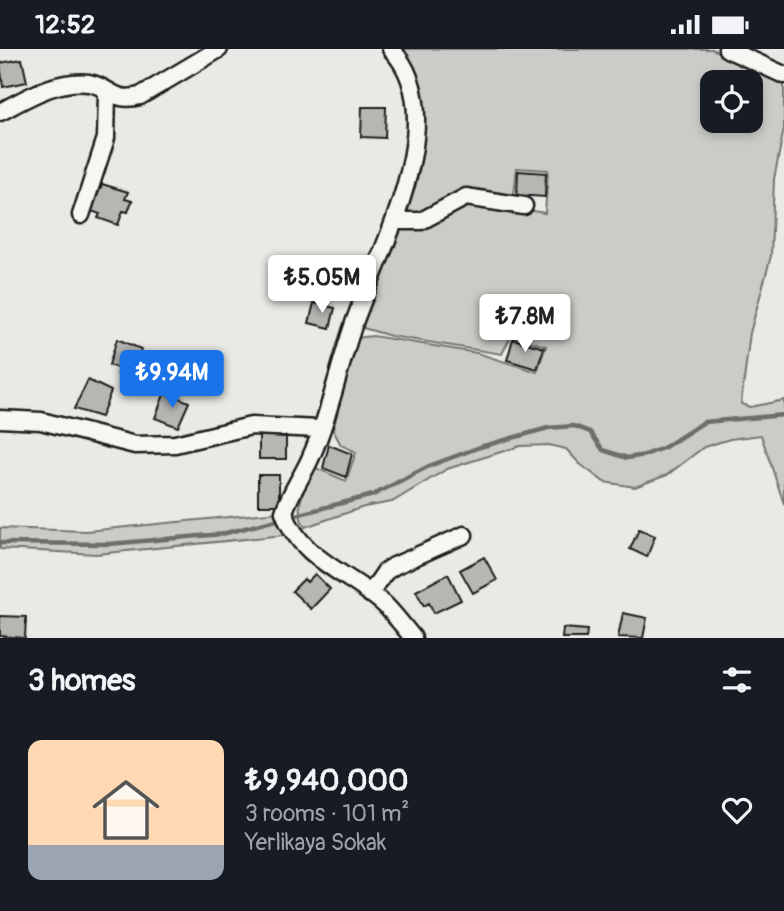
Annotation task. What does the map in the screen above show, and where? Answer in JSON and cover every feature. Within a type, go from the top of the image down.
[{"type":"street","points":[[0,111],[40,91],[60,85],[90,83],[127,100],[140,96],[219,49]]},
{"type":"street","points":[[391,49],[408,71],[414,100],[410,171],[395,221],[351,330],[321,429],[284,512],[289,526],[302,544],[385,605],[413,638]]},
{"type":"street","points":[[727,49],[784,75]]},
{"type":"street","points":[[81,215],[106,138],[107,92]]},
{"type":"street","points":[[395,221],[421,222],[466,197],[524,206]]},
{"type":"street","points":[[0,419],[41,421],[135,445],[175,444],[251,426],[321,429]]},
{"type":"street","points":[[370,594],[385,572],[394,566],[464,535]]},
{"type":"shaded area","points":[[400,49],[712,49],[759,70],[700,70],[700,133],[763,133],[763,72],[784,81],[784,129],[774,179],[771,256],[750,333],[741,404],[750,407],[784,400],[784,504],[761,435],[730,439],[704,447],[667,475],[635,487],[604,482],[580,464],[566,449],[549,445],[520,446],[447,469],[392,502],[364,507],[305,527],[301,519],[300,505],[314,467],[346,481],[356,452],[341,445],[333,430],[356,338],[373,336],[477,353],[537,372],[546,346],[511,336],[502,354],[391,336],[360,327],[400,227],[427,222],[468,200],[545,213],[548,170],[517,168],[514,195],[464,193],[426,217],[412,220],[405,218],[417,175],[423,136],[424,117],[418,79],[411,63]]},
{"type":"shaded area","points":[[278,512],[285,535],[97,554],[0,549],[0,528],[86,531]]},
{"type":"building","points":[[22,59],[27,82],[3,87],[0,63]]},
{"type":"building","points":[[362,107],[386,107],[385,138],[361,137]]},
{"type":"building","points":[[518,171],[546,173],[545,197],[517,195]]},
{"type":"building","points":[[102,184],[128,192],[125,199],[132,201],[128,212],[123,211],[118,225],[98,218],[100,214],[91,211]]},
{"type":"building","points":[[314,303],[335,308],[330,328],[309,323]]},
{"type":"building","points":[[117,339],[141,349],[132,378],[118,374],[120,369],[109,365]]},
{"type":"building","points":[[513,339],[544,348],[537,369],[507,360]]},
{"type":"building","points":[[88,380],[111,391],[101,417],[74,409]]},
{"type":"building","points":[[165,392],[189,402],[178,427],[155,418]]},
{"type":"building","points":[[259,435],[286,435],[286,459],[259,459]]},
{"type":"building","points":[[329,445],[352,454],[346,477],[323,468]]},
{"type":"building","points":[[258,475],[279,475],[279,505],[258,505]]},
{"type":"building","points":[[639,529],[655,536],[647,557],[630,549]]},
{"type":"building","points":[[484,557],[497,580],[473,593],[460,570]]},
{"type":"building","points":[[315,574],[330,589],[311,609],[292,591],[304,579],[307,582]]},
{"type":"building","points":[[448,574],[461,600],[434,613],[429,603],[424,606],[416,591]]},
{"type":"building","points":[[623,613],[647,618],[643,638],[618,637]]},
{"type":"building","points":[[0,616],[26,617],[25,638],[0,636]]},
{"type":"building","points":[[563,628],[587,630],[586,638],[562,638]]},
{"type":"waterway","points":[[0,543],[109,544],[222,534],[373,495],[429,466],[480,447],[548,428],[574,426],[590,432],[603,450],[627,458],[645,455],[665,447],[704,422],[784,415]]}]
